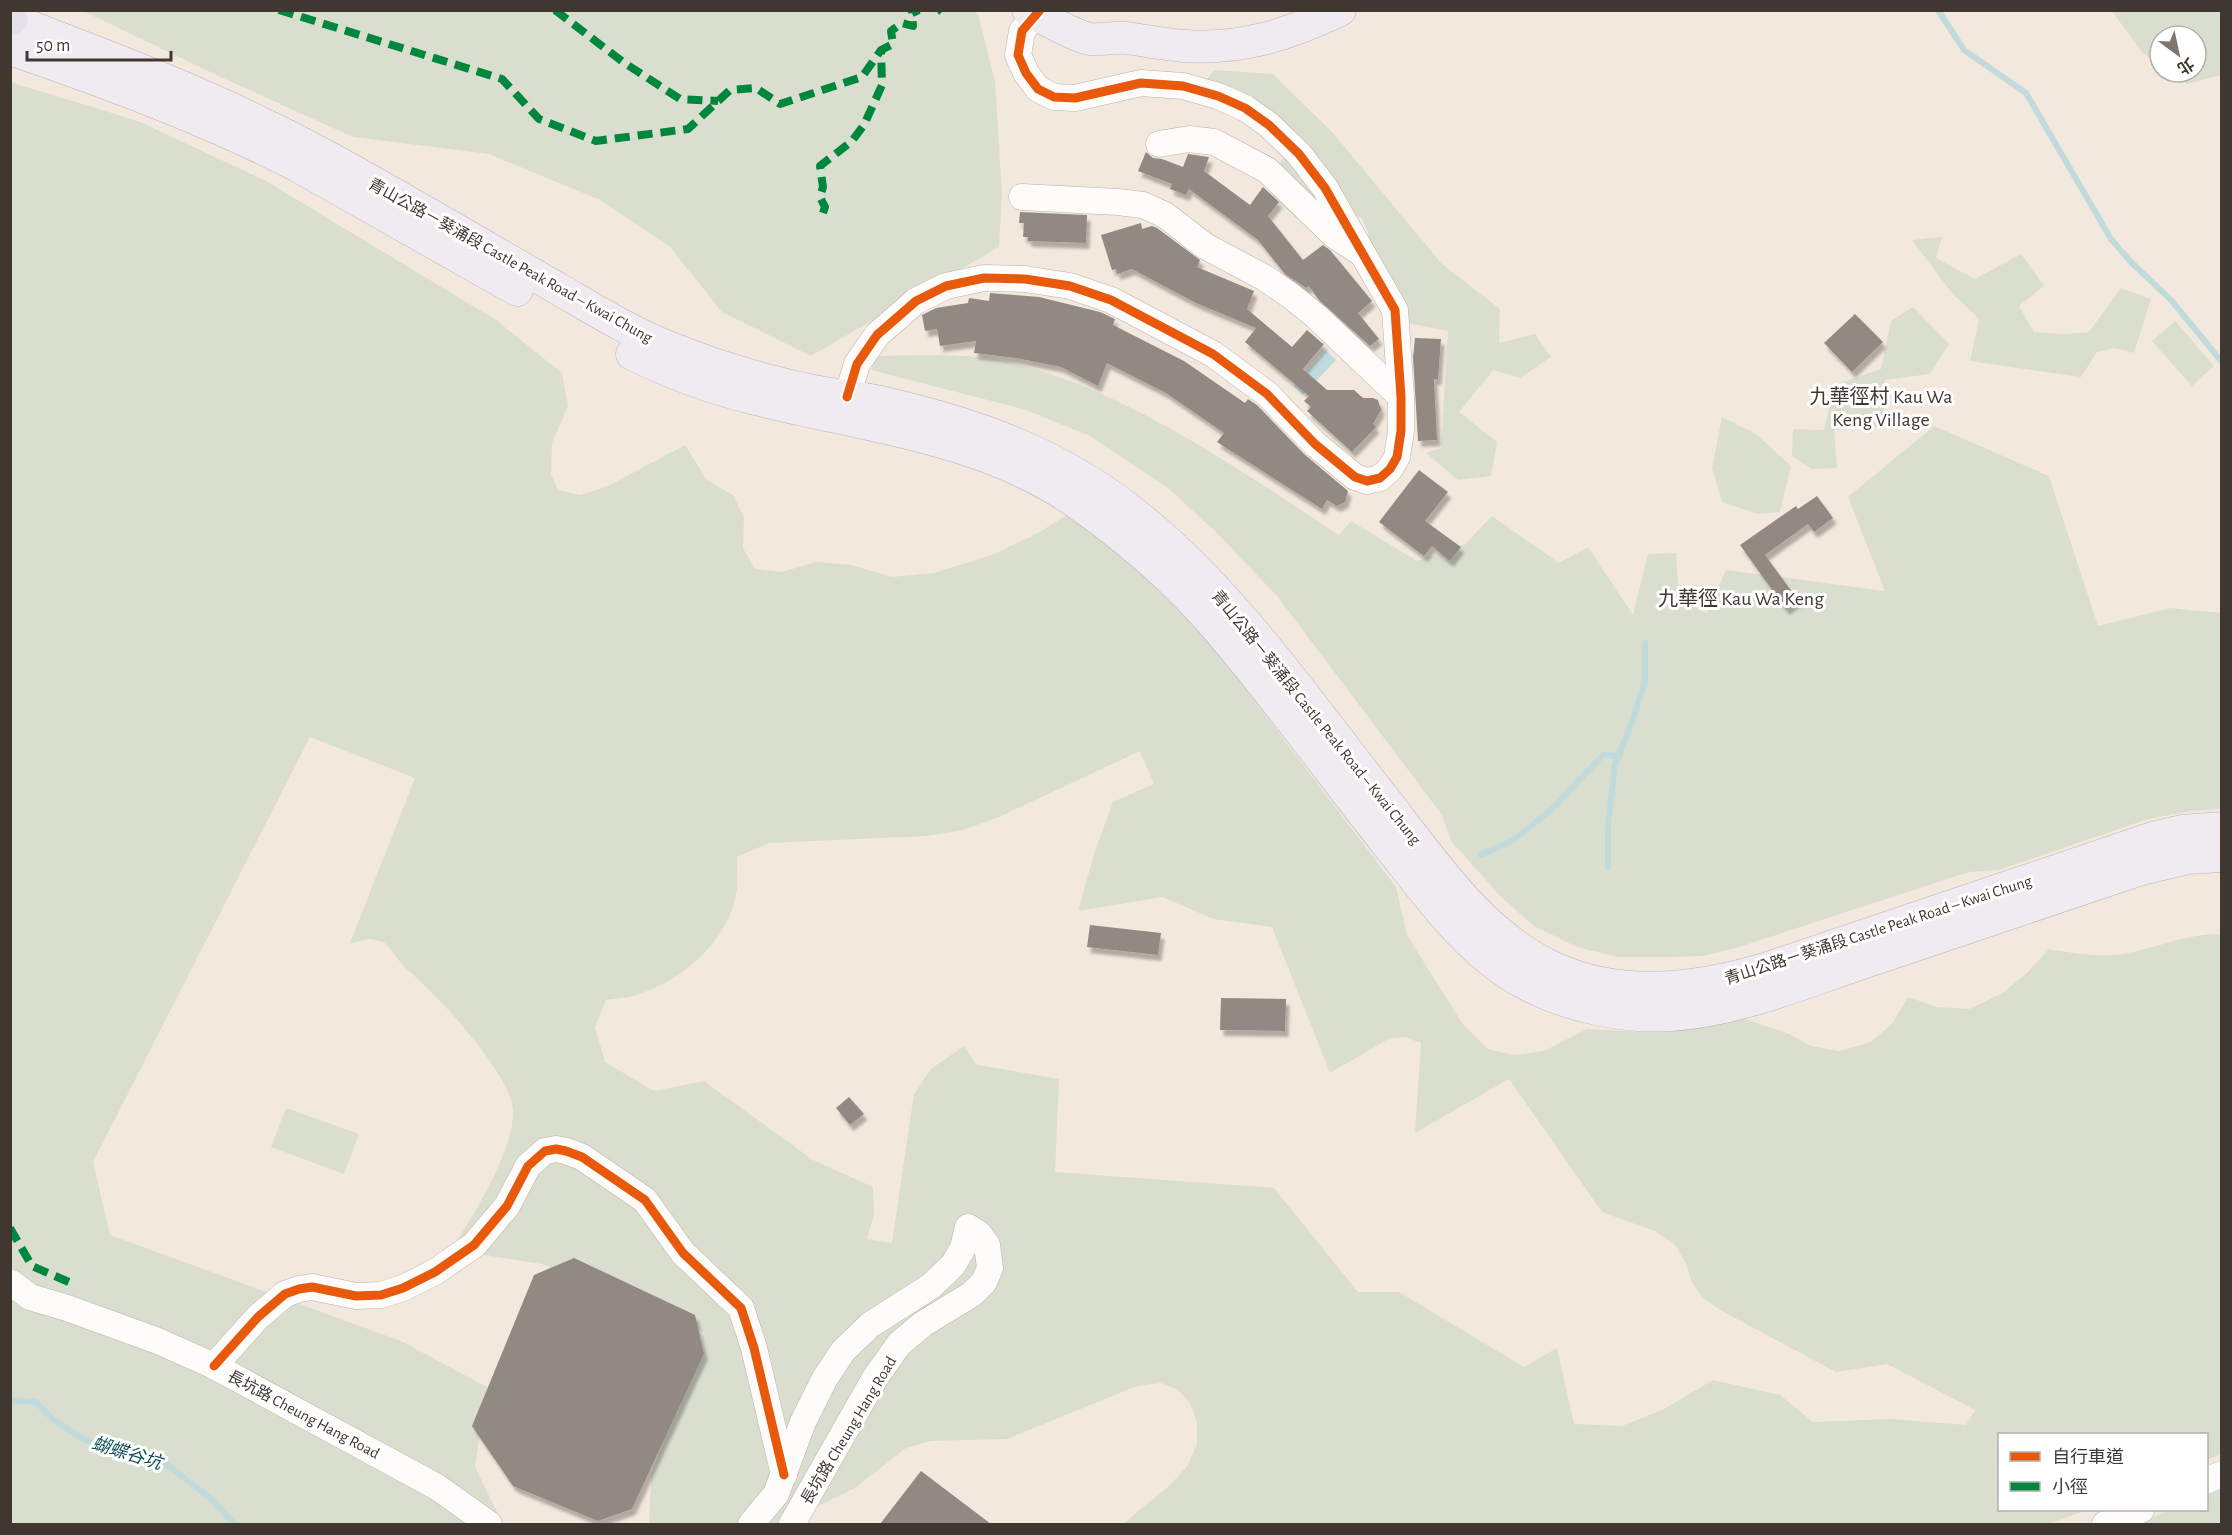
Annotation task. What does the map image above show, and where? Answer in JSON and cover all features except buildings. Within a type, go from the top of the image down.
[{"type":"main road","points":[[1074,10],[1124,38]]},
{"type":"main road","points":[[1034,11],[1089,39],[1124,38],[1188,46],[1230,46],[1288,34],[1340,10]]},
{"type":"main road","name":"青山公路－葵涌段 Castle Peak Road – Kwai Chung","points":[[11,19],[154,76],[265,124],[399,197],[644,337],[681,352],[804,389],[898,406],[1000,437],[1073,470],[1127,507],[1176,549],[1227,602],[1467,901],[1488,923],[1524,952],[1578,977],[1629,988],[1668,988],[1736,978],[2156,837],[2182,831],[2222,828]]},
{"type":"main road","name":"青山公路－葵涌段 Castle Peak Road – Kwai Chung","points":[[10,49],[177,109],[262,147],[617,346],[663,369],[750,398],[884,428],[955,447],[1016,470],[1072,500],[1160,569],[1216,627],[1425,892],[1455,926],[1500,967],[1522,982],[1552,995],[1601,1009],[1637,1014],[1670,1015],[1705,1010],[1779,991],[2138,870],[2188,858],[2222,856]]},
{"type":"street","points":[[847,397],[857,364],[877,335],[916,301],[946,285],[984,278],[1025,279],[1070,286],[1111,300],[1213,354],[1267,394],[1336,463],[1355,477],[1367,482],[1380,478],[1390,469],[1397,457],[1401,431],[1401,397],[1395,310],[1325,188],[1299,154],[1269,125],[1245,108],[1218,96],[1183,86],[1141,83],[1075,98],[1054,97],[1038,89],[1026,73],[1018,55],[1022,31],[1034,11]]},
{"type":"street","points":[[1159,144],[1189,139],[1214,142],[1267,170],[1334,235],[1364,255]]},
{"type":"street","points":[[1022,197],[1143,205],[1165,215],[1205,246],[1265,278],[1291,296],[1401,397]]},
{"type":"street","points":[[214,1366],[258,1317],[285,1294],[312,1287],[356,1296],[381,1295],[403,1288],[435,1272],[474,1245],[507,1206],[528,1166],[544,1151],[566,1151],[582,1156],[645,1200],[683,1253],[741,1308],[754,1348],[784,1475]]},
{"type":"street","name":"長坑路 Cheung Hang Road","points":[[751,1524],[776,1494],[803,1422],[825,1378],[843,1351],[870,1325],[931,1286],[953,1265],[963,1248],[968,1227],[980,1234],[987,1245],[990,1258],[990,1268],[984,1281],[972,1294],[923,1324],[899,1344],[875,1378],[792,1524]]},
{"type":"street","name":"長坑路 Cheung Hang Road","points":[[10,1282],[30,1297],[158,1341],[214,1366],[437,1487],[489,1524]]},
{"type":"street","points":[[2105,1524],[2136,1511]]},
{"type":"shaded area","points":[[83,11],[975,11],[978,14],[995,81],[1002,194],[999,247],[811,356],[722,312],[670,247],[600,200],[489,154],[353,137]]},
{"type":"shaded area","points":[[2112,11],[2221,11],[2221,75],[2208,78],[2208,24],[2148,24],[2148,56],[2142,52]]},
{"type":"shaded area","points":[[1214,70],[1273,74],[1333,133],[1442,264],[1500,309],[1499,343],[1535,334],[1551,357],[1520,378],[1493,370],[1459,412],[1497,442],[1491,476],[1458,480],[1426,453],[1441,448],[1448,331],[1386,319],[1373,286],[1368,231],[1361,217],[1332,218],[1333,250],[1273,197],[1281,161],[1301,137],[1255,99],[1204,83]]},
{"type":"shaded area","points":[[10,82],[138,121],[266,181],[496,320],[562,373],[568,406],[552,443],[551,474],[558,490],[581,495],[610,485],[685,445],[707,480],[733,495],[744,517],[743,548],[755,569],[782,572],[816,562],[852,565],[892,577],[934,573],[992,555],[1038,533],[1067,515],[1107,540],[1162,587],[1209,641],[1396,887],[1407,935],[1462,1023],[1488,1049],[1514,1055],[1544,1051],[1587,1029],[1627,1031],[1682,1029],[1735,1016],[1787,1033],[1811,1046],[1839,1051],[1871,1042],[1892,1024],[1908,997],[1937,1007],[1969,1009],[2001,994],[2026,974],[2049,949],[2113,955],[2196,936],[2221,934],[2221,1454],[2208,1460],[2208,1433],[1998,1433],[1998,1511],[2083,1511],[2049,1524],[1123,1524],[1170,1485],[1188,1465],[1197,1444],[1197,1422],[1190,1403],[1178,1390],[1161,1383],[1137,1386],[1007,1439],[931,1441],[906,1448],[855,1488],[814,1508],[797,1524],[649,1524],[651,1475],[704,1332],[542,1264],[451,1250],[491,1183],[500,1163],[512,1126],[513,1110],[509,1095],[487,1057],[455,1017],[404,966],[384,942],[370,939],[350,943],[415,778],[310,737],[93,1162],[110,1235],[401,1341],[487,1387],[475,1467],[503,1524],[11,1524]],"holes":[[[1140,751],[1154,784],[1113,802],[1095,851],[1078,911],[1163,897],[1213,919],[1272,927],[1330,1073],[1390,1038],[1405,1037],[1421,1043],[1415,1133],[1509,1079],[1602,1212],[1657,1232],[1676,1246],[1686,1264],[1692,1283],[1704,1299],[1720,1310],[1836,1372],[1887,1364],[1975,1410],[1966,1425],[1891,1419],[1813,1422],[1780,1395],[1713,1380],[1662,1410],[1622,1426],[1574,1424],[1557,1348],[1524,1367],[1399,1292],[1358,1292],[1274,1188],[1055,1172],[1059,1079],[979,1065],[975,1063],[964,1046],[931,1069],[914,1094],[892,1243],[867,1239],[874,1214],[873,1187],[813,1160],[704,1081],[654,1091],[605,1062],[595,1027],[606,1000],[633,996],[658,986],[675,977],[704,953],[726,924],[733,907],[737,889],[737,857],[769,843],[926,836],[963,830],[999,817]]]},
{"type":"shaded area","points":[[1942,237],[1936,258],[1975,279],[2021,254],[2044,286],[2019,306],[2034,332],[2064,334],[2089,332],[2121,288],[2151,299],[2134,353],[2115,348],[2097,352],[2081,377],[1970,361],[1979,319],[1951,292],[1912,240]]},
{"type":"shaded area","points":[[1913,307],[1949,344],[1930,374],[1885,380],[1883,426],[1834,430],[1837,468],[1812,469],[1792,456],[1793,429],[1824,430],[1834,385],[1881,369],[1891,321]]},
{"type":"shaded area","points":[[2175,321],[2214,366],[2192,386],[2152,341]]},
{"type":"shaded area","points":[[876,356],[947,356],[1000,360],[1060,377],[1102,394],[1184,436],[1339,535],[1351,521],[1417,561],[1465,544],[1492,516],[1559,563],[1588,547],[1633,615],[1648,554],[1676,553],[1679,599],[1707,613],[1726,570],[1885,591],[1848,497],[1934,426],[2049,476],[2098,626],[2170,608],[2221,613],[2221,809],[2192,811],[2148,819],[1999,870],[1969,872],[1739,947],[1704,956],[1618,957],[1577,947],[1534,926],[1501,897],[1451,841],[1442,815],[1277,596],[1216,532],[1167,487],[1090,436],[1023,409],[871,370]]},
{"type":"shaded area","points":[[1722,417],[1756,434],[1791,466],[1780,512],[1757,514],[1722,502],[1712,468]]},
{"type":"shaded area","points":[[286,1108],[359,1134],[344,1174],[271,1147]]},
{"type":"shaded area","points":[[2221,1488],[2221,1524],[2137,1524],[2169,1511],[2208,1511],[2208,1494]]},
{"type":"water","points":[[1326,350],[1336,360],[1303,395],[1294,386]]},
{"type":"waterway","points":[[1938,10],[1964,50],[2026,93],[2111,239],[2130,261],[2171,300],[2222,362]]},
{"type":"waterway","points":[[1608,867],[1608,825],[1615,764],[1645,681],[1645,643]]},
{"type":"waterway","points":[[1481,855],[1512,841],[1551,810],[1603,755],[1620,756]]},
{"type":"waterway","name":"蝴蝶谷坑","points":[[10,1400],[36,1402],[54,1420],[85,1440],[165,1463],[210,1498],[235,1524]]},
{"type":"marked path","points":[[279,10],[502,79],[539,119],[596,141],[688,129],[730,90],[756,88],[780,104],[862,77],[881,50]]},
{"type":"marked path","points":[[555,10],[623,62],[680,99],[718,101]]},
{"type":"marked path","points":[[823,213],[825,207],[820,197],[823,187],[820,166],[852,141],[864,125],[882,85],[881,50],[893,44],[891,31],[902,23],[913,26],[912,13],[919,10]]},
{"type":"marked path","points":[[10,1228],[32,1266],[71,1283]]},
{"type":"cycle path","points":[[847,397],[857,364],[877,335],[916,301],[946,286],[984,278],[1025,279],[1070,286],[1111,300],[1213,354],[1267,394],[1315,444],[1355,477],[1367,481],[1380,478],[1390,469],[1397,457],[1401,431],[1401,397],[1395,310],[1325,188],[1299,154],[1269,125],[1245,108],[1218,96],[1183,86],[1141,83],[1075,98],[1054,97],[1038,89],[1026,73],[1018,55],[1022,31],[1040,10]]},
{"type":"cycle path","points":[[214,1366],[258,1317],[285,1294],[312,1287],[356,1296],[381,1295],[403,1288],[435,1272],[474,1245],[507,1206],[528,1166],[545,1151],[556,1149],[582,1157],[645,1200],[683,1253],[741,1308],[754,1348],[784,1475]]},
{"type":"district","name":"九華徑村 Kau Wa Keng Village","points":[[1881,408]]},
{"type":"district","name":"九華徑 Kau Wa Keng","points":[[1741,598]]}]
